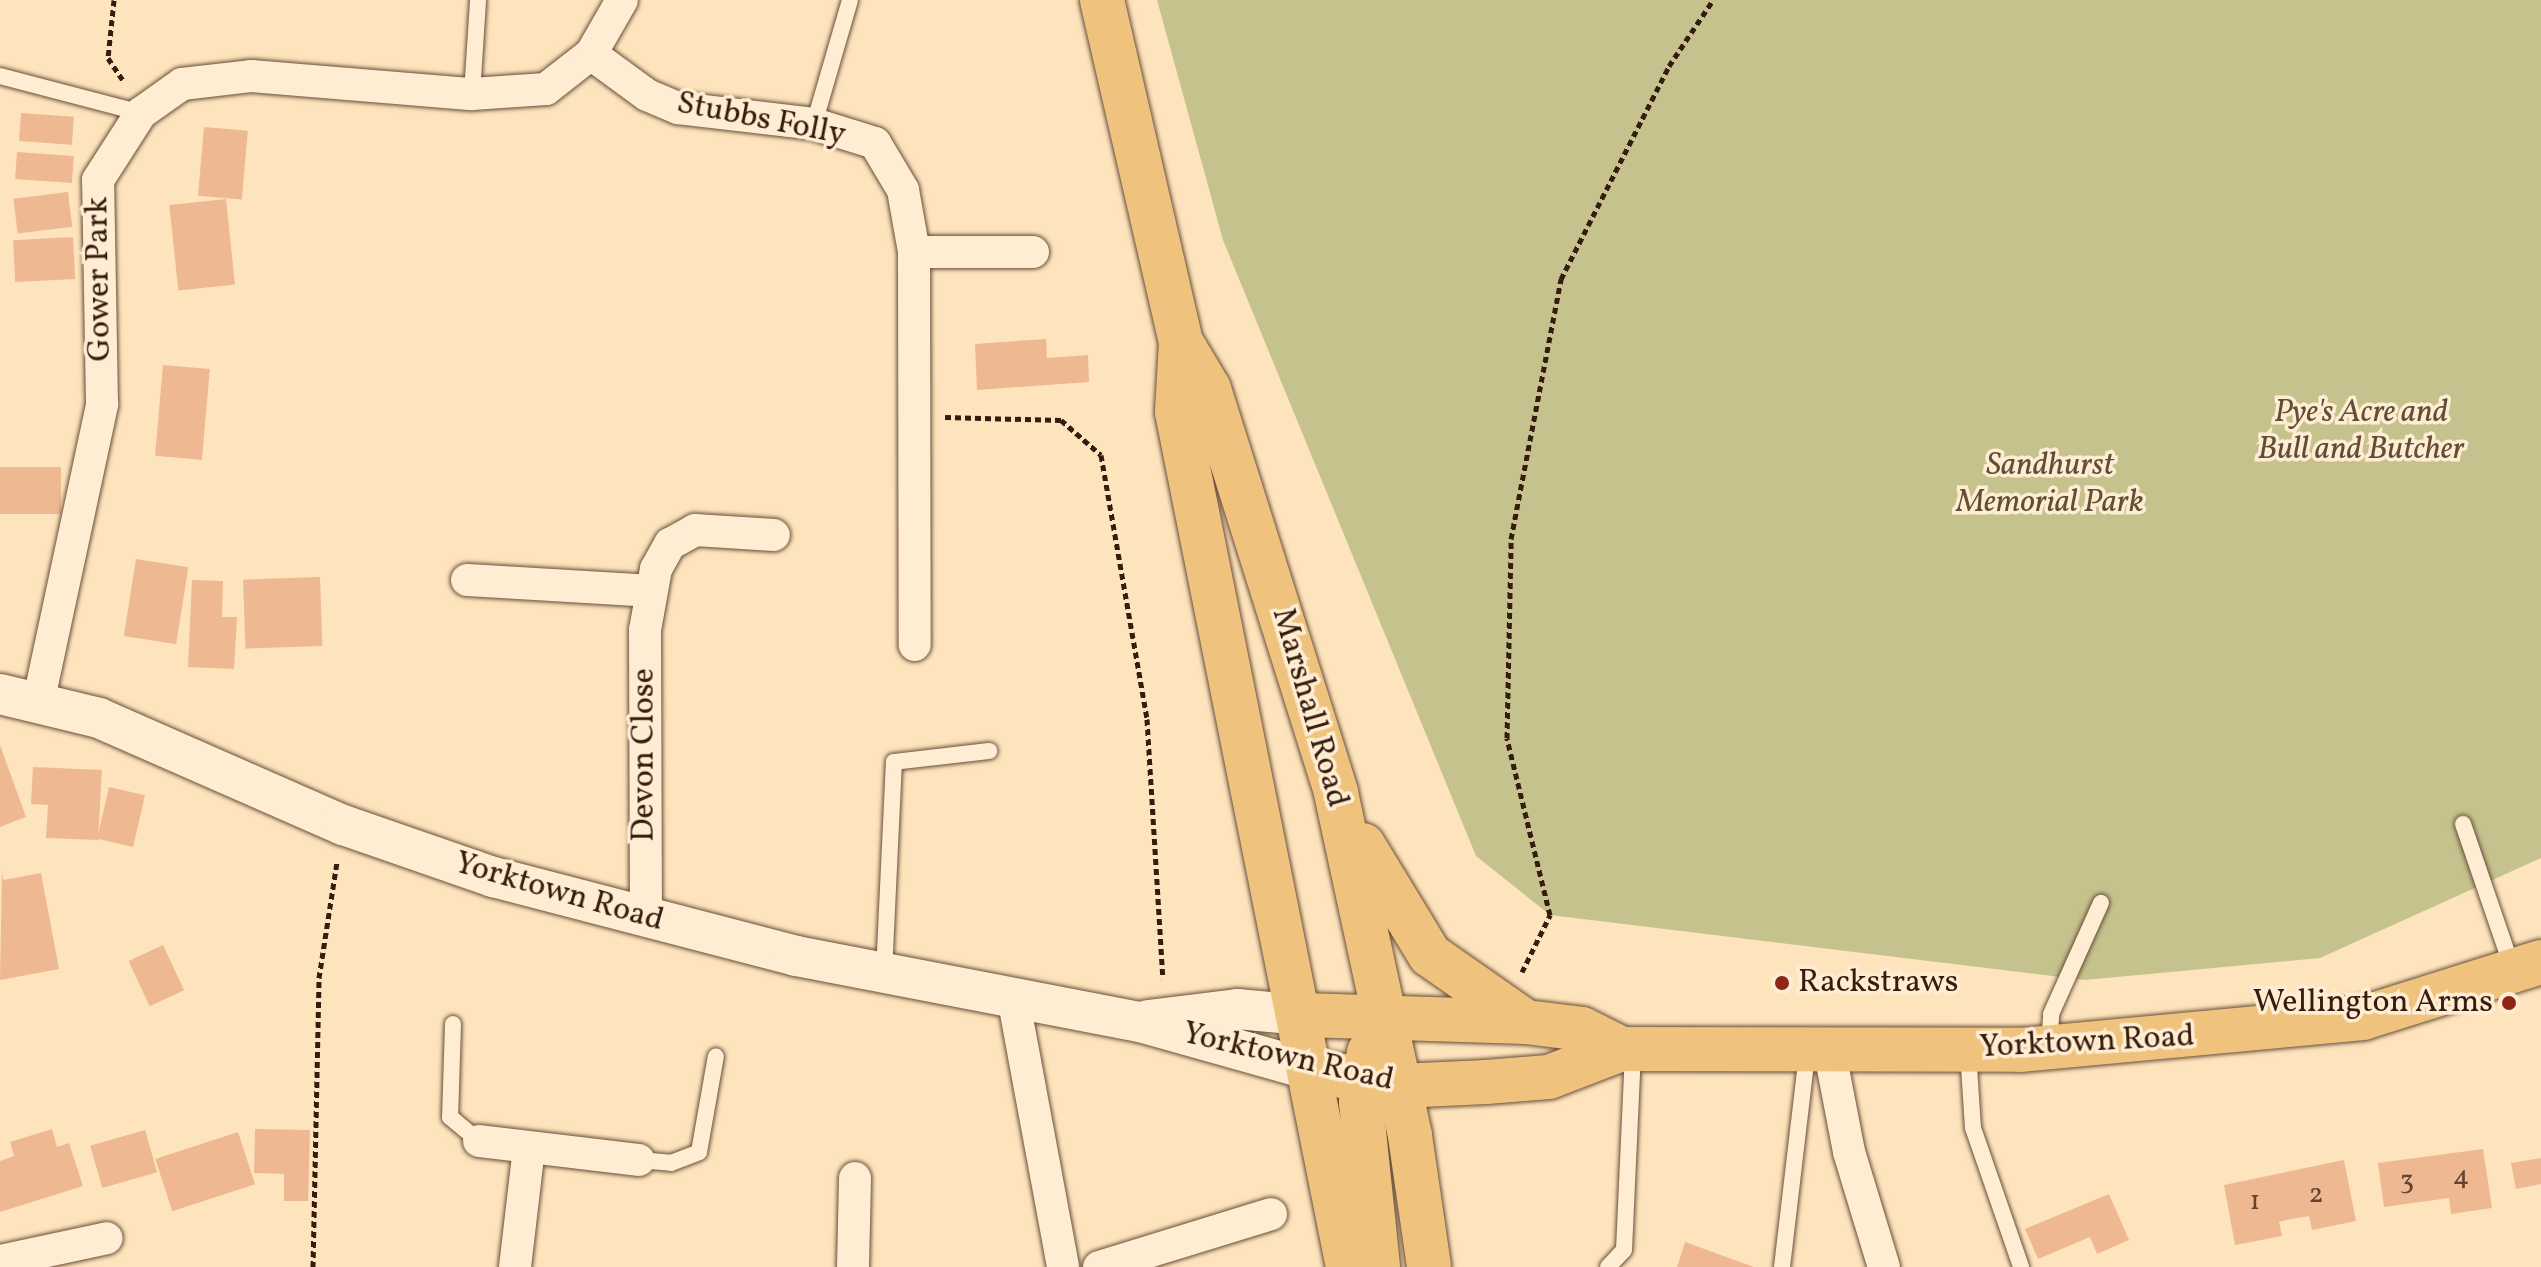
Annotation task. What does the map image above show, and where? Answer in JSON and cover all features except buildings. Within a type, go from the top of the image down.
[{"type":"main road","name":"Marshall Road","points":[[1102,0],[1181,342],[1218,416],[1336,793],[1386,1018],[1382,1083]]},
{"type":"main road","name":"Marshall Road","points":[[1181,342],[1177,412],[1303,1015],[1348,1267]]},
{"type":"main road","points":[[1336,793],[1417,939],[1449,973],[1522,1002]]},
{"type":"main road","name":"Yorktown Road","points":[[1314,1071],[1382,1083],[1549,1077],[1628,1049],[2049,1048],[2316,1026],[2528,968]]},
{"type":"main road","name":"Yorktown Road","points":[[1303,1015],[1386,1018],[1522,1002],[1628,1049]]},
{"type":"main road","points":[[1378,1267],[1382,1083]]},
{"type":"main road","points":[[1382,1083],[1429,1267]]},
{"type":"street","name":"Gower Park","points":[[39,699],[102,404],[98,180],[141,113],[182,84],[251,76],[472,94],[546,89],[591,54],[622,0]]},
{"type":"street","name":"Stubbs Folly","points":[[591,54],[678,108],[814,124],[875,143],[903,190],[914,252],[912,416],[915,645]]},
{"type":"street","points":[[914,252],[1033,252]]},
{"type":"street","name":"Devon Close","points":[[646,920],[650,591],[670,544],[695,530],[774,535]]},
{"type":"street","points":[[467,580],[650,591]]},
{"type":"street","name":"Yorktown Road","points":[[0,694],[39,699],[343,825],[646,920],[1014,1002],[1140,1022],[1314,1071]]},
{"type":"street","points":[[1014,1002],[1063,1267]]},
{"type":"street","name":"Yorktown Road","points":[[1140,1022],[1237,1009],[1303,1015]]},
{"type":"street","points":[[1818,1048],[1884,1267]]},
{"type":"street","points":[[479,1141],[639,1160]]},
{"type":"street","points":[[515,1267],[529,1148]]},
{"type":"street","points":[[853,1267],[855,1178]]},
{"type":"street","points":[[1099,1267],[1271,1214]]},
{"type":"street","points":[[0,1261],[47,1259],[107,1238]]},
{"type":"lane","points":[[472,94],[478,0]]},
{"type":"lane","points":[[814,124],[850,0]]},
{"type":"lane","points":[[0,76],[141,113]]},
{"type":"lane","points":[[883,974],[894,762],[989,751]]},
{"type":"lane","points":[[2463,824],[2528,968]]},
{"type":"lane","points":[[2049,1048],[2051,1014],[2101,903]]},
{"type":"lane","points":[[453,1024],[450,1117],[479,1141]]},
{"type":"lane","points":[[1782,1267],[1818,1048]]},
{"type":"lane","points":[[1608,1267],[1624,1250],[1628,1049]]},
{"type":"lane","points":[[1968,1050],[1973,1128],[2021,1267]]},
{"type":"lane","points":[[639,1160],[671,1163],[699,1152],[716,1056]]},
{"type":"path","points":[[114,0],[108,58],[141,113]]},
{"type":"path","points":[[1522,1002],[1550,915],[1507,738],[1511,539],[1561,279],[1669,66],[1713,0]]},
{"type":"path","points":[[912,416],[1061,420],[1101,455],[1147,719],[1161,883],[1166,972],[1140,1022]]},
{"type":"path","points":[[313,1267],[319,978],[343,825]]},
{"type":"green space","name":"Sandhurst Memorial Park","points":[[1157,0],[2541,0],[2541,858],[2320,958],[2085,980],[1550,915],[1476,856],[1223,240]]},
{"type":"place","name":"Rackstraws","points":[[1782,983]]},
{"type":"place","name":"Wellington Arms","points":[[2509,1003]]},
{"type":"park label","name":"Pye's Acre and Bull and Butcher","points":[[2361,432]]}]
